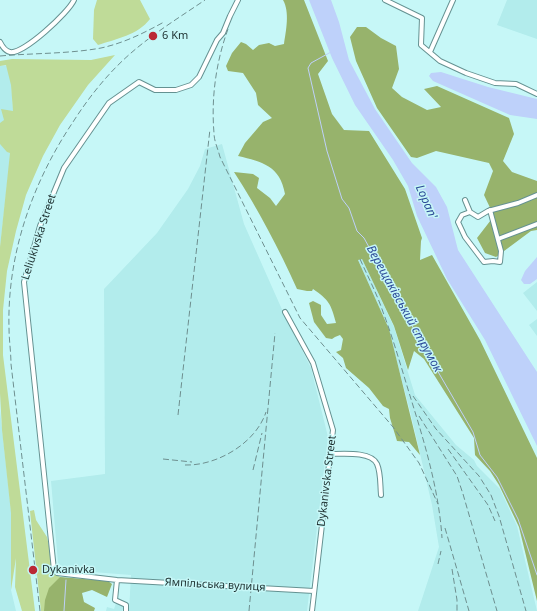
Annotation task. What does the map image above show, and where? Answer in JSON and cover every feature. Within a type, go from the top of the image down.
[{"type":"street","points":[[0,42],[9,52],[15,52],[43,34],[65,13],[74,0]]},
{"type":"street","name":"Leliukivska Street","points":[[57,573],[54,570],[24,282],[25,273],[49,204],[64,168],[109,103],[139,82],[155,90],[176,90],[191,85],[199,76],[238,0]]},
{"type":"street","points":[[385,0],[422,18],[421,45],[440,61],[466,73],[495,83],[516,84],[537,94]]},
{"type":"street","points":[[430,52],[453,0]]},
{"type":"street","points":[[465,200],[470,212],[478,217],[490,210],[518,203],[537,195]]},
{"type":"street","points":[[470,212],[462,215],[458,222],[465,237],[484,262],[500,262],[501,251],[490,210]]},
{"type":"street","points":[[498,239],[537,224]]},
{"type":"street","name":"Dykanivska Street","points":[[285,312],[313,363],[333,430],[312,611]]},
{"type":"street","points":[[330,454],[371,457],[376,462],[379,469],[381,495]]},
{"type":"street","name":"Ямпільська вулиця","points":[[57,573],[117,580],[314,591]]},
{"type":"street","points":[[117,580],[115,600],[126,605],[126,611]]},
{"type":"shaded area","points":[[507,0],[537,0],[537,39],[497,25]]},
{"type":"shaded area","points":[[10,65],[14,124],[0,247],[0,66]]},
{"type":"shaded area","points":[[222,144],[244,224],[284,314],[311,368],[328,437],[307,611],[129,611],[131,575],[67,570],[58,563],[51,481],[105,474],[104,289],[157,233],[188,189],[200,166],[205,149]]},
{"type":"shaded area","points":[[362,259],[394,327],[415,395],[456,445],[474,460],[477,466],[500,489],[517,526],[537,611],[418,611],[439,547],[432,505],[411,415],[387,324],[358,260]]},
{"type":"shaded area","points":[[537,282],[537,311],[523,293]]},
{"type":"shaded area","points":[[537,319],[537,336],[529,325]]},
{"type":"shaded area","points":[[0,410],[11,511],[11,590],[16,611],[0,611]]},
{"type":"shaded area","points":[[116,603],[124,607],[122,611],[106,611],[107,607],[114,609]]},
{"type":"green space","points":[[97,0],[140,0],[150,19],[133,33],[98,45],[93,39],[94,10]]},
{"type":"green space","points":[[283,0],[304,0],[328,61],[318,74],[332,114],[344,130],[369,131],[405,189],[422,238],[420,260],[432,255],[480,340],[537,458],[537,601],[519,527],[499,485],[490,471],[475,455],[474,438],[424,359],[414,351],[408,370],[394,326],[362,259],[358,260],[389,329],[420,455],[409,442],[397,441],[390,418],[389,409],[383,406],[369,388],[346,368],[343,358],[336,352],[341,350],[343,339],[340,335],[332,339],[326,338],[314,322],[309,303],[313,301],[321,305],[321,315],[327,324],[336,323],[329,303],[323,296],[313,289],[312,291],[307,291],[297,289],[268,229],[234,172],[253,174],[259,178],[257,188],[270,198],[276,206],[285,194],[283,185],[275,171],[263,163],[238,156],[245,143],[263,122],[272,118],[258,105],[256,93],[243,73],[228,71],[226,66],[232,53],[241,42],[253,50],[259,45],[269,43],[275,46],[284,44],[287,16]]},
{"type":"green space","points":[[357,27],[366,27],[381,38],[396,46],[399,69],[392,88],[402,97],[427,110],[441,107],[424,89],[437,86],[509,118],[514,134],[503,161],[512,172],[537,181],[537,230],[531,231],[496,257],[485,253],[477,238],[494,216],[484,195],[493,171],[489,163],[436,151],[417,158],[411,157],[377,108],[356,61],[350,37]]},
{"type":"green space","points":[[115,55],[88,85],[60,125],[43,156],[26,195],[7,271],[3,310],[3,355],[35,611],[22,611],[15,587],[16,558],[11,590],[11,513],[2,430],[0,393],[0,247],[10,153],[7,152],[0,144],[0,123],[4,120],[1,109],[13,111],[11,85],[6,65],[0,66],[0,61],[12,59],[91,60]]},
{"type":"green space","points":[[34,510],[36,520],[47,537],[55,573],[60,577],[51,597],[50,611],[41,611],[30,511]]},
{"type":"green space","points":[[60,577],[108,581],[112,584],[107,597],[92,590],[82,593],[84,602],[95,608],[94,611],[44,611],[45,600],[49,588]]},
{"type":"water","name":"Lopan'","points":[[309,0],[331,0],[339,22],[349,60],[375,109],[412,163],[436,187],[447,207],[458,250],[537,372],[537,446],[485,340],[447,279],[417,216],[408,186],[393,160],[355,105],[332,58]]},
{"type":"water","points":[[441,72],[488,87],[537,99],[537,119],[510,115],[433,81],[429,76],[431,73]]},
{"type":"water","points":[[537,257],[537,279],[530,284],[524,284],[521,280],[525,271]]},
{"type":"waterway","name":"Верещаківський струмок","points":[[331,52],[311,63],[308,68],[327,151],[342,199],[349,208],[357,231],[364,238],[426,351],[473,432],[480,455],[497,477],[518,519],[537,575]]},
{"type":"waterway","points":[[64,611],[66,580]]},
{"type":"railway","points":[[40,611],[9,337],[9,301],[12,274],[25,220],[34,195],[58,145],[92,94],[114,69],[131,53],[158,32],[205,0]]},
{"type":"railway","points":[[0,56],[101,48],[134,37],[164,22]]},
{"type":"railway","points":[[228,29],[220,54],[215,80],[213,107],[214,136],[220,157],[300,318],[393,427],[419,463],[438,504]]},
{"type":"railway","points":[[178,415],[210,129]]},
{"type":"railway","points":[[360,259],[387,323],[421,433],[435,485],[442,538]]},
{"type":"railway","points":[[249,611],[275,333]]},
{"type":"railway","points":[[413,396],[436,429],[479,476],[491,495],[499,516],[526,611]]},
{"type":"railway","points":[[185,465],[210,462],[234,450],[254,434],[266,412]]},
{"type":"railway","points":[[419,416],[457,476],[497,611]]},
{"type":"railway","points":[[253,470],[262,433]]},
{"type":"railway","points":[[448,449],[488,505],[495,521]]},
{"type":"railway","points":[[163,459],[192,462]]},
{"type":"railway","points":[[445,528],[469,611]]},
{"type":"railway","points":[[438,564],[441,551]]},
{"type":"railway","points":[[452,569],[457,600],[457,611]]},
{"type":"place","name":"6 Km","points":[[153,36]]},
{"type":"place","name":"Dykanіvka","points":[[33,570]]}]
